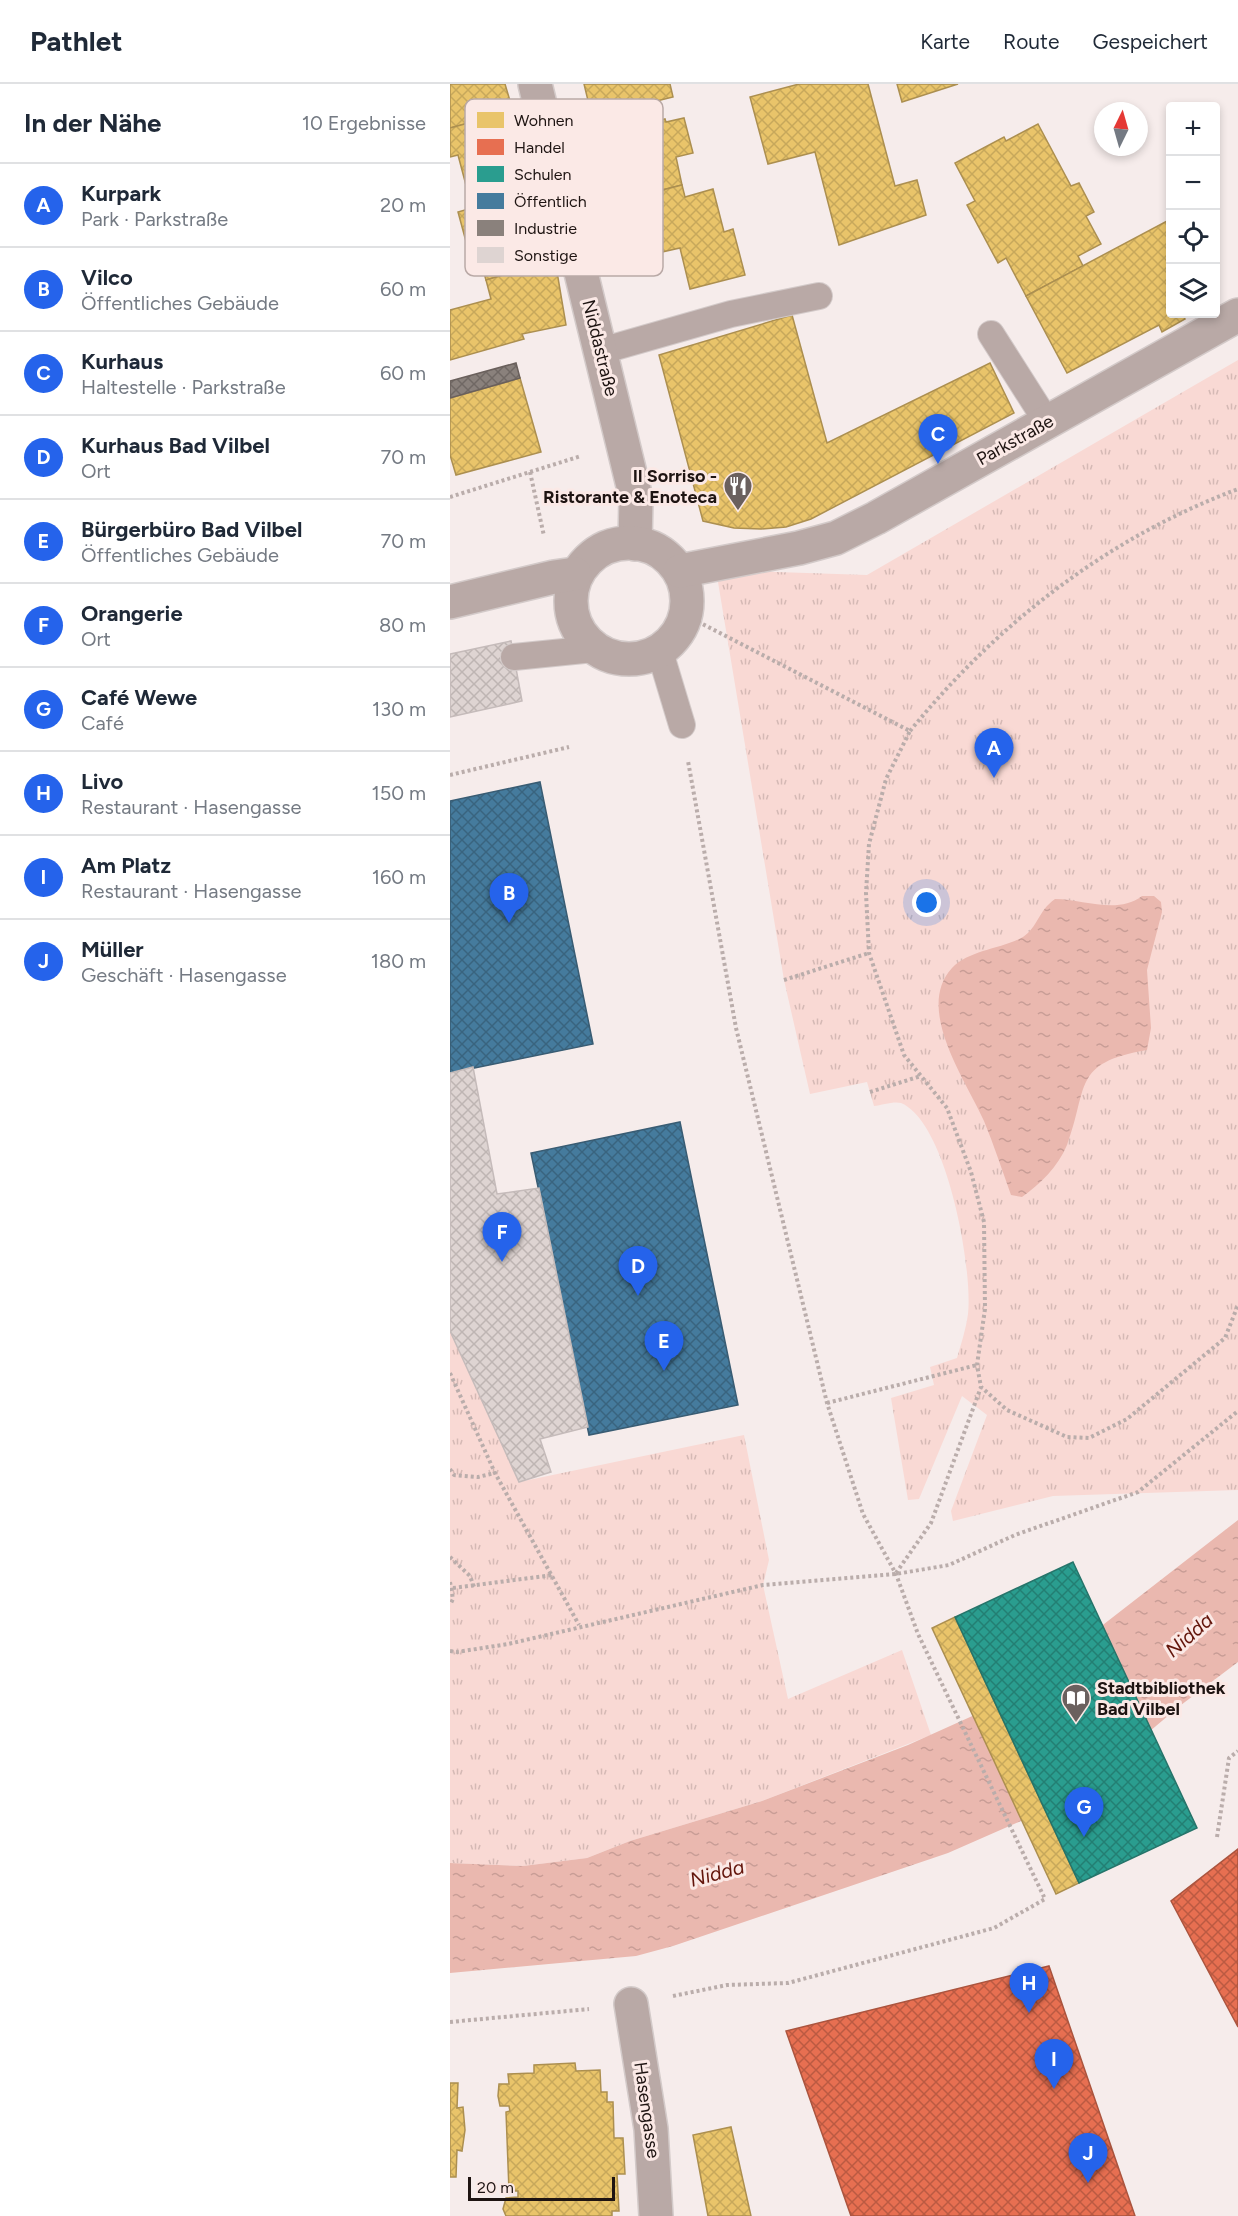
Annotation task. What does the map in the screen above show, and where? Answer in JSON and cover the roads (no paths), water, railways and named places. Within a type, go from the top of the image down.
[{"type":"street","name":"Niddastraße","points":[[535,84],[539,99]]},
{"type":"street","name":"Niddastraße","points":[[582,276],[636,498],[635,544]]},
{"type":"street","name":"Parkstraße","points":[[680,571],[799,548],[837,538],[1238,315]]},
{"type":"street","points":[[450,602],[564,576],[599,550],[621,543],[644,544],[665,555],[680,571],[688,593],[687,616],[677,636],[660,652],[638,660],[615,659],[594,649],[578,631],[564,576]]},
{"type":"street","name":"Hasengasse","points":[[631,2004],[651,2129],[656,2216]]},
{"type":"lane","points":[[601,351],[731,314],[819,296]]},
{"type":"lane","points":[[991,334],[1047,422]]},
{"type":"lane","points":[[514,657],[594,649]]},
{"type":"lane","points":[[660,652],[681,725]]},
{"type":"water","points":[[1142,896],[1154,896],[1161,902],[1162,912],[1147,970],[1151,1028],[1147,1050],[1123,1055],[1094,1070],[1082,1093],[1074,1125],[1059,1161],[1042,1181],[1022,1197],[1011,1195],[984,1121],[947,1045],[941,1024],[939,1004],[942,985],[952,968],[967,957],[1023,937],[1055,899],[1111,905],[1132,902]]},
{"type":"water","name":"Nidda","points":[[1238,1520],[1238,1662],[1181,1705],[1088,1783],[1021,1821],[948,1853],[673,1946],[636,1956],[450,1973],[450,1863],[523,1866],[587,1858],[630,1841],[762,1801],[908,1745],[979,1713],[1059,1659]]},
{"type":"place","name":"Kurhaus","points":[[938,464]]},
{"type":"place","name":"Il Sorriso - Ristorante & Enoteca","points":[[738,512]]},
{"type":"place","name":"Kurpark","points":[[994,778]]},
{"type":"place","name":"Vilco","points":[[509,923]]},
{"type":"place","name":"Orangerie","points":[[502,1262]]},
{"type":"place","name":"Kurhaus Bad Vilbel","points":[[638,1296]]},
{"type":"place","name":"Bürgerbüro Bad Vilbel","points":[[664,1371]]},
{"type":"place","name":"Stadtbibliothek Bad Vilbel","points":[[1076,1724]]},
{"type":"place","name":"Café Wewe","points":[[1084,1837]]},
{"type":"place","name":"Livo","points":[[1029,2013]]},
{"type":"place","name":"Am Platz","points":[[1054,2089]]},
{"type":"place","name":"Müller","points":[[1088,2183]]}]
